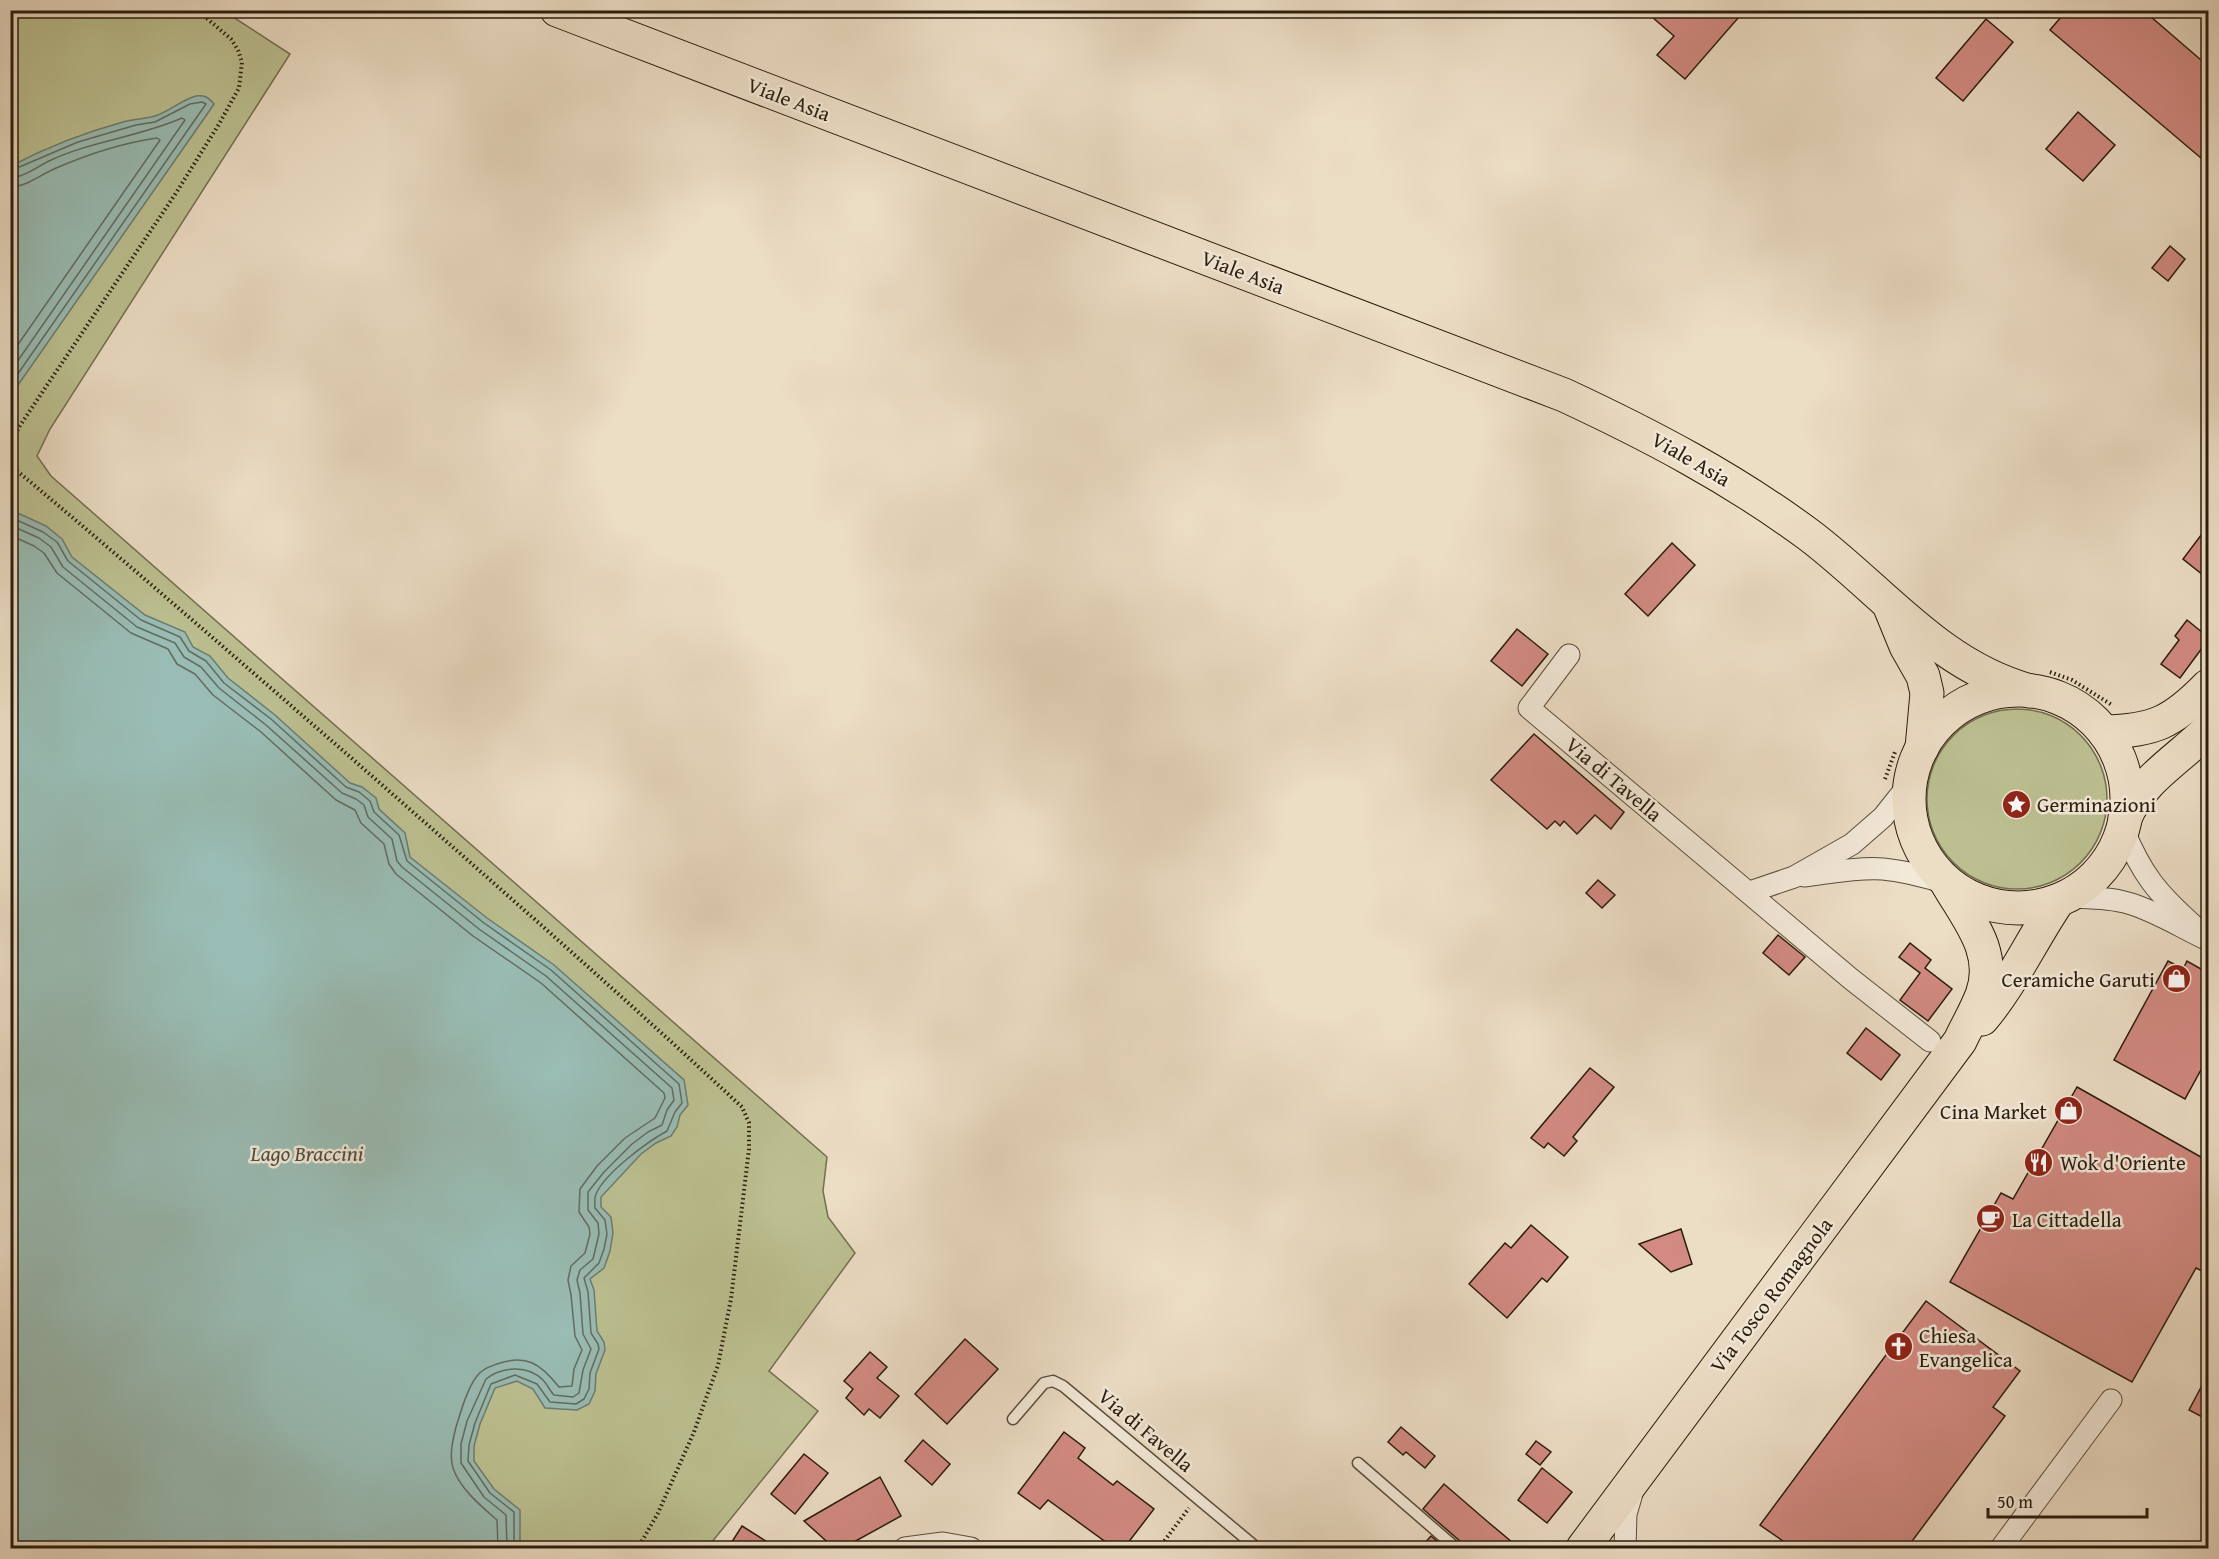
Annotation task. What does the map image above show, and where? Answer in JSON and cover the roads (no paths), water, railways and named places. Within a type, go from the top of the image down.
[{"type":"main road","name":"Viale Asia","points":[[557,10],[1564,395],[1645,433],[1719,474],[1816,540],[1889,606],[1966,665],[1997,680],[2047,694],[2071,704],[2092,719],[2104,732]]},
{"type":"main road","points":[[1889,606],[1906,646],[1923,676],[1927,693],[1922,747],[1910,783],[1908,801],[1915,838],[1934,870],[1947,883],[1969,897],[2000,907],[2033,908],[2062,899],[2096,875],[2116,846],[2131,804],[2146,785],[2208,730]]},
{"type":"main road","points":[[2104,732],[2133,731],[2159,724],[2186,708],[2208,686]]},
{"type":"main road","points":[[1922,747],[1944,718],[1976,699],[2012,690],[2030,691]]},
{"type":"main road","points":[[2104,732],[2112,744],[2123,773],[2126,795],[2124,823]]},
{"type":"main road","name":"Via Tosco Romagnola","points":[[1583,1548],[1642,1470],[1945,1041],[1982,995],[1986,977],[1986,957],[1979,936],[1947,883]]},
{"type":"main road","name":"Via Tosco Romagnola","points":[[1945,1041],[1990,1010],[2062,899]]},
{"type":"street","name":"Via di Tavella","points":[[1569,655],[1529,708],[1851,979],[1945,1041]]},
{"type":"street","points":[[1750,892],[1794,877],[1852,844],[1873,828],[1910,783]]},
{"type":"street","points":[[2124,823],[2135,856],[2155,888],[2208,940]]},
{"type":"street","points":[[1794,877],[1857,869],[1881,869],[1906,872],[1947,883]]},
{"type":"street","points":[[2062,899],[2099,898],[2127,903],[2208,940]]},
{"type":"street","points":[[2001,1548],[2111,1400]]},
{"type":"street","points":[[1625,1548],[1626,1514],[1642,1470]]},
{"type":"street","points":[[905,1548],[943,1543],[971,1548]]},
{"type":"lane","name":"Via di Favella","points":[[1012,1419],[1044,1383],[1053,1381],[1063,1386],[1257,1548]]},
{"type":"lane","points":[[1358,1463],[1456,1548]]},
{"type":"water","points":[[196,96],[206,97],[214,104],[11,395],[11,166],[79,136],[127,121],[155,116]]},
{"type":"water","name":"Lago Braccini","points":[[11,510],[46,526],[62,539],[72,557],[145,615],[185,632],[193,647],[210,656],[228,678],[275,715],[350,783],[362,787],[376,798],[379,809],[405,833],[410,857],[487,918],[554,965],[684,1080],[688,1105],[680,1115],[677,1127],[671,1136],[641,1154],[601,1197],[601,1207],[611,1217],[613,1233],[604,1268],[590,1279],[594,1290],[597,1331],[604,1342],[605,1350],[596,1374],[595,1391],[589,1404],[577,1410],[545,1408],[533,1389],[517,1381],[495,1388],[480,1424],[474,1446],[474,1461],[494,1489],[520,1510],[520,1548],[11,1548]]},
{"type":"place","name":"Germinazioni","points":[[2016,804]]},
{"type":"place","name":"Ceramiche Garuti","points":[[2176,979]]},
{"type":"place","name":"Cina Market","points":[[2068,1111]]},
{"type":"place","name":"Wok d'Oriente","points":[[2039,1162]]},
{"type":"place","name":"La Cittadella","points":[[1991,1219]]},
{"type":"place","name":"Chiesa Evangelica","points":[[1898,1347]]}]
